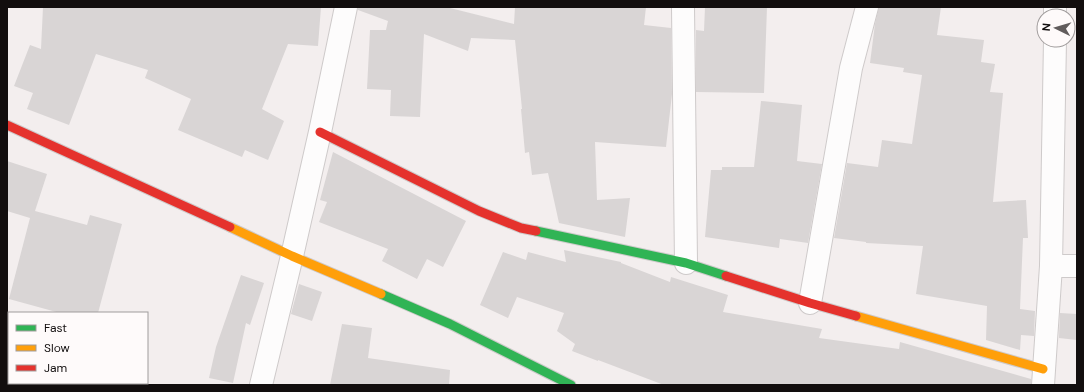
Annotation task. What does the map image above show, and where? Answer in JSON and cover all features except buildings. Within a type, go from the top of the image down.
[{"type":"street","points":[[261,385],[320,132],[346,7]]},
{"type":"street","points":[[683,7],[686,263]]},
{"type":"street","points":[[810,303],[851,68],[867,7]]},
{"type":"street","points":[[320,132],[479,211],[521,228],[686,263],[1043,377],[1051,266],[1055,48]]},
{"type":"street","points":[[7,124],[292,256],[450,324],[571,385]]},
{"type":"street","points":[[1051,266],[1077,266]]},
{"type":"traffic: fast","points":[[536,231],[686,263],[726,276]]},
{"type":"traffic: fast","points":[[381,294],[450,324],[571,385]]},
{"type":"traffic: slow","points":[[230,227],[292,256],[381,294]]},
{"type":"traffic: slow","points":[[856,316],[1043,369]]},
{"type":"traffic: jam","points":[[7,125],[230,227]]},
{"type":"traffic: jam","points":[[320,132],[479,211],[521,228],[536,231]]},
{"type":"traffic: jam","points":[[726,276],[856,316]]}]
